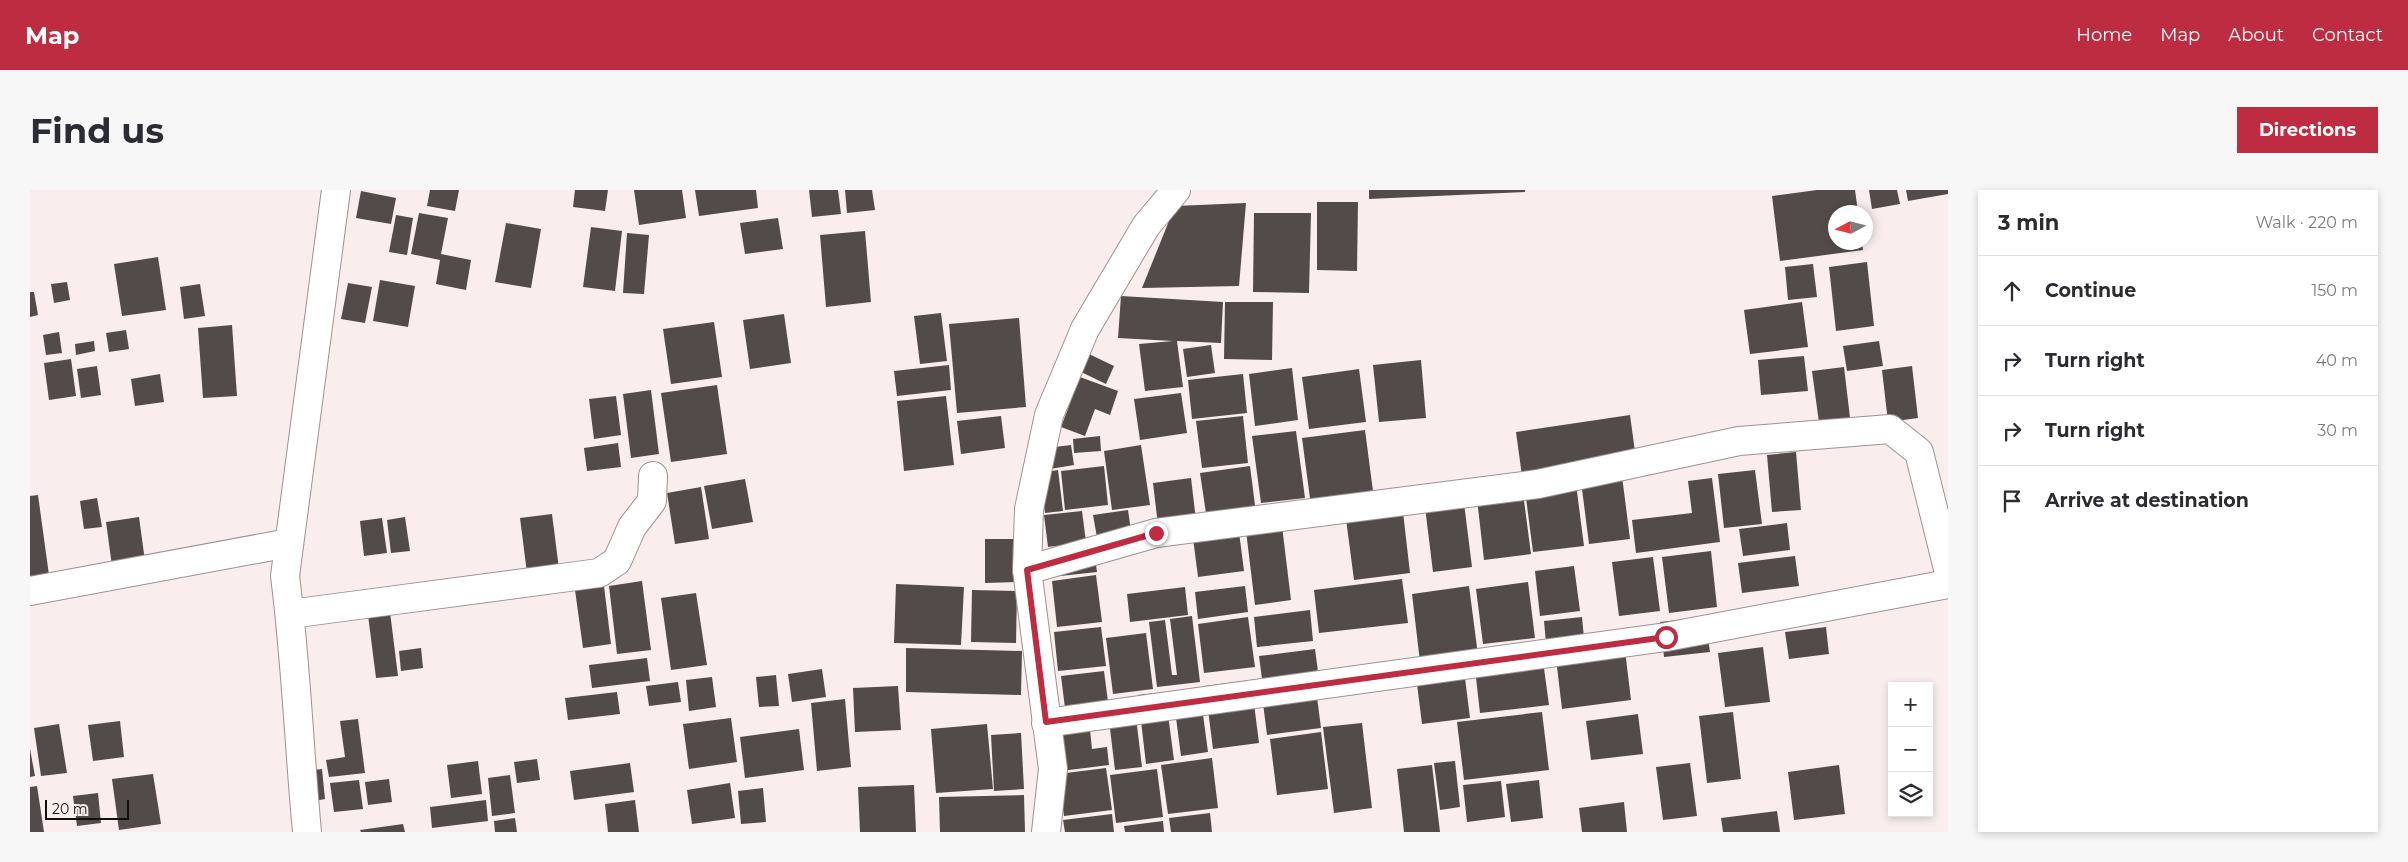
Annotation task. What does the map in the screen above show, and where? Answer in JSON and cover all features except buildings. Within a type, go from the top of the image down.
[{"type":"street","points":[[307,832],[298,739],[290,614],[285,576],[336,190]]},
{"type":"street","points":[[1046,832],[1053,769],[1027,570],[1029,509],[1048,415],[1084,329],[1146,226],[1176,190]]},
{"type":"street","points":[[1027,570],[1156,533],[1538,484],[1739,441],[1890,429],[1918,452],[1948,569]]},
{"type":"street","points":[[290,614],[599,573],[617,561],[632,527],[652,501],[653,476]]},
{"type":"street","points":[[30,591],[289,543]]},
{"type":"street","points":[[1046,722],[1666,637],[1948,584]]},
{"type":"route","points":[[1156,533],[1027,570],[1046,722],[1666,637]]}]
